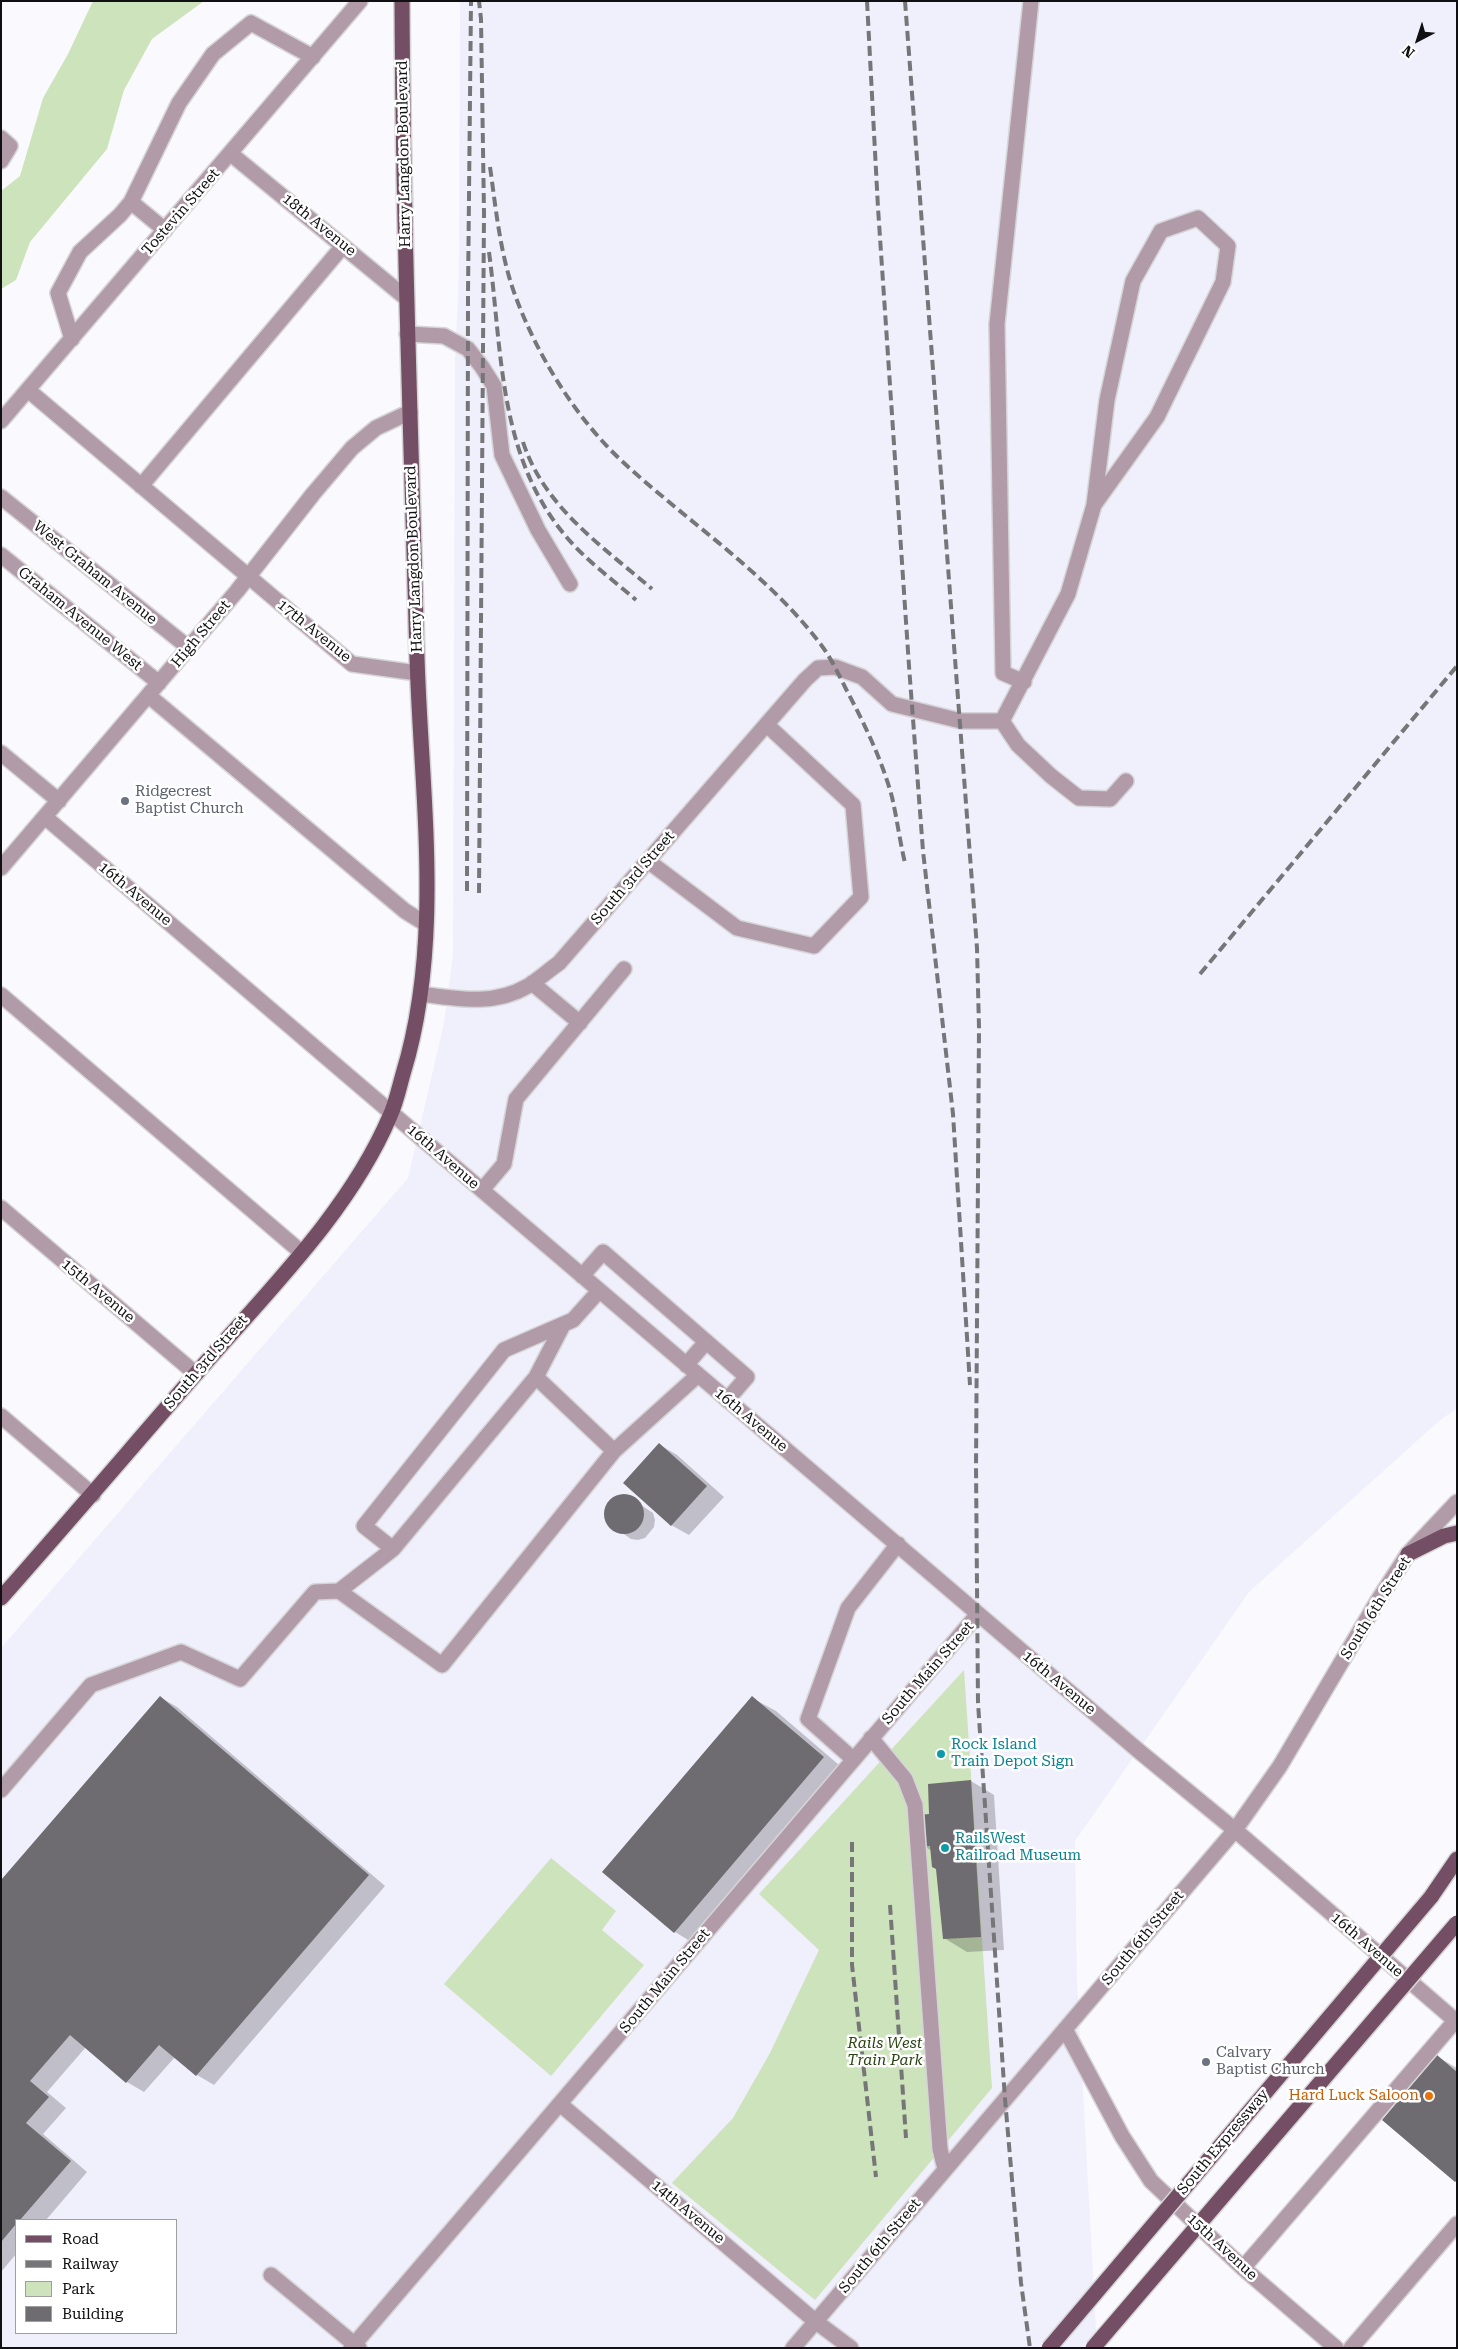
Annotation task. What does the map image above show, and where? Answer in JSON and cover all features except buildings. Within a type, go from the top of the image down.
[{"type":"main road","name":"Harry Langdon Boulevard","points":[[392,1113],[408,1058],[421,994],[426,924],[426,877],[406,298],[402,1]]},
{"type":"main road","name":"South 3rd Street","points":[[1,1598],[301,1252],[337,1207],[369,1160],[392,1113]]},
{"type":"main road","points":[[1408,1554],[1444,1536],[1457,1533]]},
{"type":"main road","points":[[1431,1898],[1457,1859]]},
{"type":"main road","name":"South Expressway","points":[[1049,2348],[1457,1869]]},
{"type":"main road","points":[[1093,2348],[1457,1923]]},
{"type":"street","name":"Tostevin Street","points":[[1,422],[360,1]]},
{"type":"street","points":[[1024,682],[1003,674],[997,324],[1031,1]]},
{"type":"street","points":[[72,339],[58,293],[80,252],[120,215],[131,202],[179,103],[213,54],[251,23],[313,57]]},
{"type":"street","points":[[1,161],[6,142]]},
{"type":"street","name":"18th Avenue","points":[[231,154],[406,298]]},
{"type":"street","points":[[131,202],[165,230]]},
{"type":"street","points":[[1094,504],[1157,417],[1223,282],[1228,246],[1198,218],[1161,232],[1133,281],[1107,400],[1094,504],[1068,594],[1024,682],[1002,721],[1018,744],[1051,776],[1079,798],[1110,799],[1126,780]]},
{"type":"street","points":[[142,486],[343,246]]},
{"type":"street","points":[[407,334],[444,336],[468,349],[482,367],[494,386],[502,455],[538,530],[570,584]]},
{"type":"street","name":"17th Avenue","points":[[28,390],[352,664],[418,673]]},
{"type":"street","name":"High Street","points":[[1,868],[189,648],[352,448],[376,428],[410,412]]},
{"type":"street","name":"West Graham Avenue","points":[[1,497],[189,648]]},
{"type":"street","name":"Graham Avenue West","points":[[1,555],[159,683]]},
{"type":"street","name":"South 3rd Street","points":[[421,994],[464,1000],[504,996],[532,983],[560,963],[805,680],[818,668],[835,667],[862,677],[892,704],[961,721],[1002,721]]},
{"type":"street","points":[[148,696],[405,912],[426,924]]},
{"type":"street","points":[[648,861],[737,928],[814,946],[861,897],[853,805],[767,724]]},
{"type":"street","points":[[1,754],[59,801]]},
{"type":"street","name":"16th Avenue","points":[[45,817],[978,1614],[1235,1830],[1456,2021]]},
{"type":"street","points":[[482,1190],[504,1164],[516,1099],[624,969]]},
{"type":"street","points":[[532,983],[580,1023]]},
{"type":"street","points":[[1,996],[301,1252]]},
{"type":"street","name":"15th Avenue","points":[[1,1208],[196,1374]]},
{"type":"street","points":[[582,1276],[603,1252],[746,1377],[727,1400]]},
{"type":"street","points":[[393,1549],[364,1526],[504,1350],[573,1320],[599,1291]]},
{"type":"street","points":[[1,1790],[91,1686],[181,1652],[240,1680],[315,1592],[339,1591],[393,1549],[536,1377],[563,1325]]},
{"type":"street","points":[[339,1591],[442,1665],[614,1451],[692,1370],[706,1342]]},
{"type":"street","points":[[536,1377],[614,1451]]},
{"type":"street","points":[[1,1416],[92,1495]]},
{"type":"street","name":"South 6th Street","points":[[793,2348],[1235,1830],[1280,1766],[1377,1602],[1408,1554],[1457,1502]]},
{"type":"street","points":[[854,1759],[808,1719],[848,1608],[898,1544]]},
{"type":"street","name":"South Main Street","points":[[355,2346],[978,1614]]},
{"type":"street","points":[[872,1738],[905,1779],[915,1805],[940,2150],[946,2169]]},
{"type":"street","points":[[1243,2268],[1456,2021]]},
{"type":"street","name":"15th Avenue","points":[[1065,2029],[1122,2136],[1151,2181],[1243,2268],[1336,2348]]},
{"type":"street","name":"14th Avenue","points":[[560,2104],[815,2321],[851,2348]]},
{"type":"street","points":[[1351,2348],[1457,2224]]},
{"type":"street","points":[[271,2275],[355,2346]]},
{"type":"shaded area","points":[[460,1],[1457,1],[1457,1408],[1438,1422],[1249,1592],[1075,1841],[1077,1980],[1097,2348],[1,2348],[1,1648],[408,1178],[444,1023],[453,955],[455,360],[459,271]]},
{"type":"green space","points":[[93,1],[204,1],[152,39],[124,90],[107,149],[30,242],[16,280],[1,289],[1,191],[20,176],[43,98],[68,54]]},
{"type":"green space","name":"Rails West Train Park","points":[[964,1670],[992,2088],[815,2300],[672,2183],[733,2118],[770,2053],[819,1950],[759,1894]]},
{"type":"green space","points":[[551,1858],[616,1911],[602,1930],[644,1965],[551,2076],[444,1984]]},
{"type":"railway","points":[[467,891],[468,293],[471,1]]},
{"type":"railway","points":[[479,1],[481,19],[484,213],[479,893]]},
{"type":"railway","points":[[867,1],[878,208],[909,666],[923,851],[953,1114],[970,1385]]},
{"type":"railway","points":[[905,1],[977,948],[979,1028],[976,1468],[978,1703],[1005,2099],[1021,2283],[1030,2348]]},
{"type":"railway","points":[[490,167],[499,231],[510,279],[524,318],[546,363],[574,406],[606,446],[775,593],[823,647],[859,715],[883,769],[892,797],[905,863]]},
{"type":"railway","points":[[489,252],[501,363],[507,399],[515,435],[526,470],[542,503],[564,534],[589,560],[636,600]]},
{"type":"railway","points":[[523,442],[545,486],[560,506],[595,541],[652,589]]},
{"type":"railway","points":[[1200,974],[1457,666]]},
{"type":"railway","points":[[852,1842],[852,1965],[876,2177]]},
{"type":"railway","points":[[890,1905],[906,2138]]},
{"type":"place","name":"Ridgecrest Baptist Church","points":[[125,801]]},
{"type":"place","name":"Rock Island Train Depot Sign","points":[[941,1754]]},
{"type":"place","name":"RailsWest Railroad Museum","points":[[945,1848]]},
{"type":"place","name":"Calvary Baptist Church","points":[[1206,2062]]},
{"type":"place","name":"Hard Luck Saloon","points":[[1429,2096]]}]
